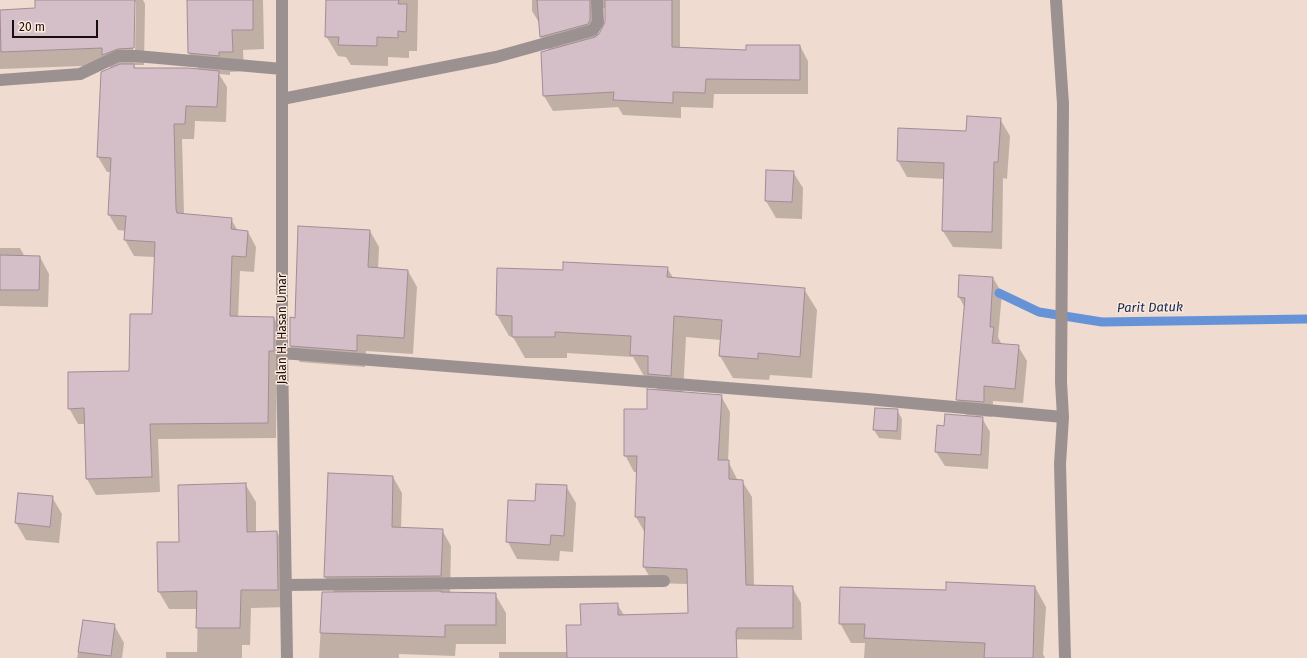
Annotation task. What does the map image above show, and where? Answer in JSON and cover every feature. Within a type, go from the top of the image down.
[{"type":"street","name":"Jalan H. Hasan Umar","points":[[282,0],[282,353],[287,658]]},
{"type":"street","points":[[282,99],[496,57],[593,30],[598,22],[597,0]]},
{"type":"street","points":[[1056,0],[1063,104],[1061,289],[1061,382],[1063,417],[1060,464],[1065,658]]},
{"type":"street","points":[[0,80],[80,74],[118,56],[136,56],[282,69]]},
{"type":"street","points":[[282,353],[851,397],[1063,417]]},
{"type":"street","points":[[286,585],[664,581]]},
{"type":"building","points":[[35,0],[135,0],[134,48],[118,49],[102,55],[102,48],[1,52],[0,10],[35,8]]},
{"type":"building","points":[[187,0],[253,0],[253,30],[232,30],[233,52],[219,52],[219,56],[188,53]]},
{"type":"building","points":[[326,0],[399,0],[398,4],[407,4],[406,32],[398,31],[398,38],[377,37],[377,46],[338,45],[339,37],[325,37]]},
{"type":"building","points":[[537,0],[590,0],[590,20],[588,24],[540,37]]},
{"type":"building","points":[[605,0],[672,0],[672,47],[746,50],[746,45],[800,45],[800,80],[706,79],[705,93],[673,92],[673,103],[613,100],[614,92],[543,96],[541,52],[595,37],[599,34],[605,22]]},
{"type":"building","points":[[120,64],[134,64],[134,68],[188,68],[219,71],[217,107],[186,106],[185,124],[174,124],[176,209],[177,213],[232,218],[231,229],[248,231],[246,257],[232,256],[230,316],[274,317],[274,351],[269,351],[268,423],[150,424],[152,477],[86,479],[84,408],[68,409],[68,372],[129,371],[130,314],[152,314],[155,242],[124,240],[126,216],[108,215],[111,158],[97,157],[101,72]]},
{"type":"building","points":[[967,116],[1001,118],[998,162],[994,162],[992,232],[942,231],[944,163],[897,161],[898,128],[966,131]]},
{"type":"building","points":[[766,170],[794,171],[792,202],[765,201]]},
{"type":"building","points":[[298,226],[370,230],[368,267],[408,270],[404,338],[357,335],[357,351],[290,346],[290,317],[295,318]]},
{"type":"building","points":[[0,255],[40,256],[39,290],[0,290]]},
{"type":"building","points":[[563,262],[668,267],[667,277],[805,288],[800,357],[758,353],[758,359],[719,356],[722,320],[674,316],[671,376],[648,374],[648,356],[630,355],[631,336],[555,332],[555,337],[512,337],[512,316],[496,315],[497,268],[563,270]]},
{"type":"building","points":[[959,275],[993,277],[990,327],[994,327],[992,343],[1019,345],[1015,389],[984,386],[984,402],[956,400],[965,298],[958,297]]},
{"type":"building","points":[[647,389],[722,395],[718,460],[729,460],[729,479],[743,480],[746,585],[793,586],[793,628],[737,628],[737,658],[567,658],[566,625],[581,625],[580,604],[618,603],[618,615],[688,613],[687,569],[643,567],[645,517],[635,517],[637,456],[624,456],[624,409],[647,409]]},
{"type":"building","points":[[875,408],[898,409],[897,431],[873,430]]},
{"type":"building","points":[[945,414],[983,417],[981,455],[935,452],[937,425],[944,426]]},
{"type":"building","points":[[328,473],[393,476],[392,527],[443,529],[441,576],[324,577]]},
{"type":"building","points":[[246,483],[247,532],[277,531],[278,590],[241,590],[240,628],[196,628],[197,591],[158,592],[157,542],[179,542],[178,485]]},
{"type":"building","points":[[536,484],[567,485],[564,536],[551,535],[550,545],[506,542],[508,500],[535,501]]},
{"type":"building","points":[[18,493],[53,496],[50,527],[15,523]]},
{"type":"building","points":[[946,582],[1035,586],[1033,658],[984,658],[985,643],[864,638],[865,624],[839,624],[840,587],[946,590]]},
{"type":"building","points":[[441,591],[496,593],[496,625],[445,625],[445,637],[320,633],[322,592]]},
{"type":"building","points":[[83,620],[115,624],[111,656],[78,652]]},
{"type":"waterway","name":"Parit Datuk","points":[[999,293],[1039,312],[1102,322],[1307,319]]}]
